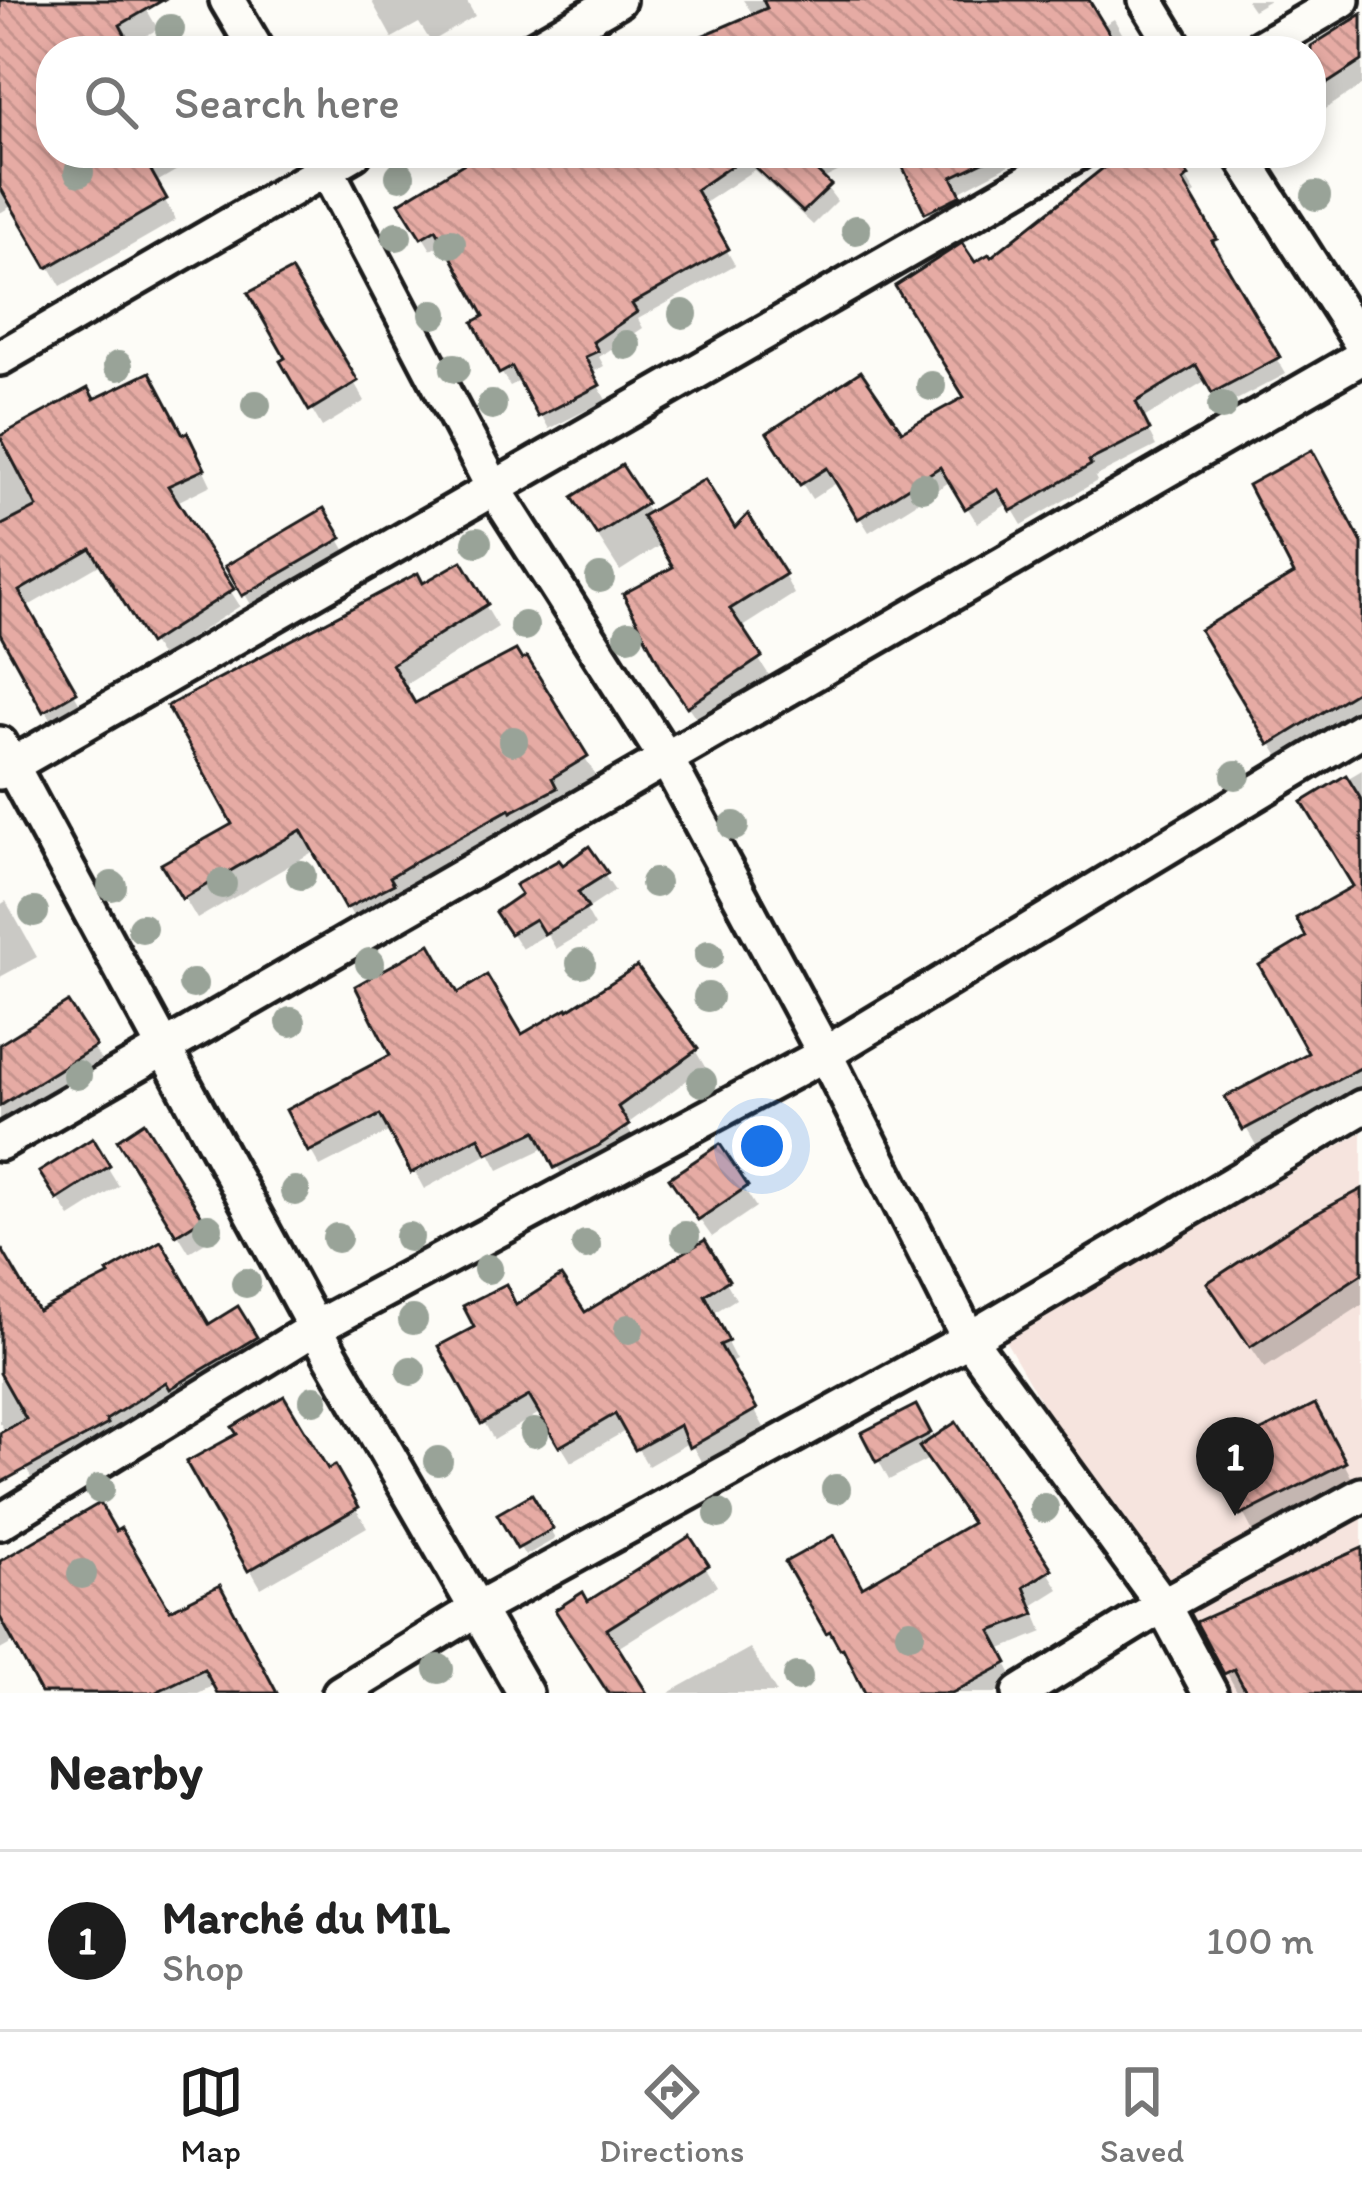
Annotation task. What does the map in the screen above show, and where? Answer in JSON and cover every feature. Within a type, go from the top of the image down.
[{"type":"street","points":[[227,0],[248,36]]},
{"type":"street","points":[[556,36],[618,0]]},
{"type":"street","points":[[1146,0],[1168,36]]},
{"type":"street","points":[[1281,36],[1342,0]]},
{"type":"street","points":[[0,358],[316,168]]},
{"type":"street","points":[[338,168],[493,487],[667,760],[825,1054],[969,1339],[1163,1605],[1210,1693]]},
{"type":"street","points":[[525,1693],[315,1328],[4,761],[1051,168]]},
{"type":"street","points":[[1250,168],[1362,344]]},
{"type":"street","points":[[0,1143],[1362,357]]},
{"type":"street","points":[[0,1522],[315,1328],[825,1054],[1362,729]]},
{"type":"street","points":[[340,1693],[477,1610],[969,1339],[1362,1107]]},
{"type":"street","points":[[1020,1693],[1163,1605],[1362,1495]]},
{"type":"shaded area","points":[[1362,1132],[1362,1693],[1211,1693],[1005,1340]]},
{"type":"building","points":[[0,0],[163,0],[120,25],[126,36],[36,36],[36,168],[149,168],[167,199],[47,268],[0,187]]},
{"type":"building","points":[[763,0],[1089,0],[1111,36],[702,36],[767,8]]},
{"type":"building","points":[[1362,14],[1362,61],[1326,84],[1326,37]]},
{"type":"building","points":[[456,168],[728,168],[696,190],[729,249],[632,304],[637,312],[593,342],[598,351],[585,357],[600,385],[538,417],[512,367],[499,374],[473,322],[484,316],[436,229],[421,238],[399,203]]},
{"type":"building","points":[[756,168],[813,168],[831,185],[803,212]]},
{"type":"building","points":[[903,168],[971,168],[952,177],[961,195],[925,213]]},
{"type":"building","points":[[1103,168],[1183,168],[1189,176],[1183,181],[1217,239],[1212,241],[1280,357],[1212,393],[1196,365],[1136,402],[1150,430],[1089,461],[1091,465],[1011,511],[998,489],[965,509],[940,467],[858,519],[827,468],[800,485],[767,433],[861,371],[902,431],[964,397],[895,286],[962,243],[975,262],[991,257]]},
{"type":"building","points":[[291,270],[358,381],[309,411],[248,293]]},
{"type":"building","points":[[150,372],[205,469],[168,486],[234,589],[149,644],[91,549],[19,591],[77,692],[43,712],[0,634],[0,526],[37,507],[0,436],[88,388],[94,399]]},
{"type":"building","points":[[1312,450],[1362,543],[1362,688],[1269,745],[1200,630],[1294,574],[1248,485]]},
{"type":"building","points":[[622,465],[647,503],[597,535],[572,497]]},
{"type":"building","points":[[705,479],[735,528],[748,514],[786,574],[730,609],[762,657],[687,707],[623,594],[673,567],[642,516]]},
{"type":"building","points":[[324,508],[342,538],[242,596],[225,566]]},
{"type":"building","points":[[462,561],[488,604],[392,664],[415,703],[516,650],[522,660],[527,657],[588,756],[552,778],[557,788],[418,860],[390,877],[394,884],[345,909],[301,830],[182,899],[161,864],[232,824],[167,706],[418,573],[423,583]]},
{"type":"building","points":[[1346,775],[1362,801],[1362,1067],[1243,1130],[1225,1097],[1308,1053],[1259,965],[1306,937],[1296,918],[1353,886],[1302,802]]},
{"type":"building","points":[[589,846],[608,873],[578,892],[588,908],[544,934],[535,919],[510,934],[495,912],[521,894],[515,885],[559,860],[563,865]]},
{"type":"building","points":[[430,944],[458,993],[487,975],[522,1034],[637,966],[698,1049],[618,1107],[629,1125],[554,1168],[536,1131],[487,1154],[479,1137],[411,1173],[380,1115],[308,1152],[286,1110],[390,1055],[355,986]]},
{"type":"building","points":[[68,1002],[96,1046],[0,1106],[0,1044]]},
{"type":"building","points":[[144,1122],[203,1218],[176,1235],[117,1140]]},
{"type":"building","points":[[93,1138],[110,1166],[57,1200],[39,1172]]},
{"type":"building","points":[[720,1144],[748,1186],[698,1220],[669,1178]]},
{"type":"building","points":[[1362,1189],[1362,1274],[1250,1347],[1207,1283],[1297,1224]]},
{"type":"building","points":[[705,1240],[729,1280],[705,1295],[729,1341],[720,1345],[757,1409],[689,1448],[680,1425],[635,1450],[615,1414],[559,1447],[529,1396],[481,1424],[438,1346],[474,1327],[463,1306],[506,1284],[516,1305],[561,1276],[585,1312]]},
{"type":"building","points":[[161,1241],[209,1324],[238,1306],[257,1337],[170,1389],[166,1382],[106,1420],[108,1424],[0,1483],[0,1433],[26,1419],[0,1373],[0,1246],[38,1311],[109,1275],[107,1272]]},
{"type":"building","points":[[284,1396],[328,1469],[335,1465],[359,1507],[248,1571],[186,1462],[237,1434],[232,1427]]},
{"type":"building","points":[[1315,1404],[1346,1462],[1240,1516],[1210,1457]]},
{"type":"building","points":[[916,1405],[931,1433],[876,1462],[861,1433]]},
{"type":"building","points":[[956,1422],[1052,1569],[1024,1587],[1035,1614],[991,1631],[1008,1663],[952,1693],[865,1693],[843,1648],[830,1631],[826,1633],[785,1562],[834,1535],[862,1587],[972,1523],[919,1447]]},
{"type":"building","points":[[532,1494],[553,1529],[517,1549],[497,1514]]},
{"type":"building","points":[[100,1503],[116,1531],[121,1528],[170,1610],[220,1585],[277,1693],[217,1693],[204,1669],[154,1693],[41,1693],[0,1617],[0,1561]]},
{"type":"building","points":[[690,1536],[709,1565],[607,1629],[647,1693],[608,1693],[555,1610],[583,1592],[588,1601]]},
{"type":"building","points":[[1362,1548],[1362,1693],[1247,1693],[1234,1669],[1224,1674],[1196,1622]]},
{"type":"place","name":"Marché du MIL","points":[[1235,1516]]}]
